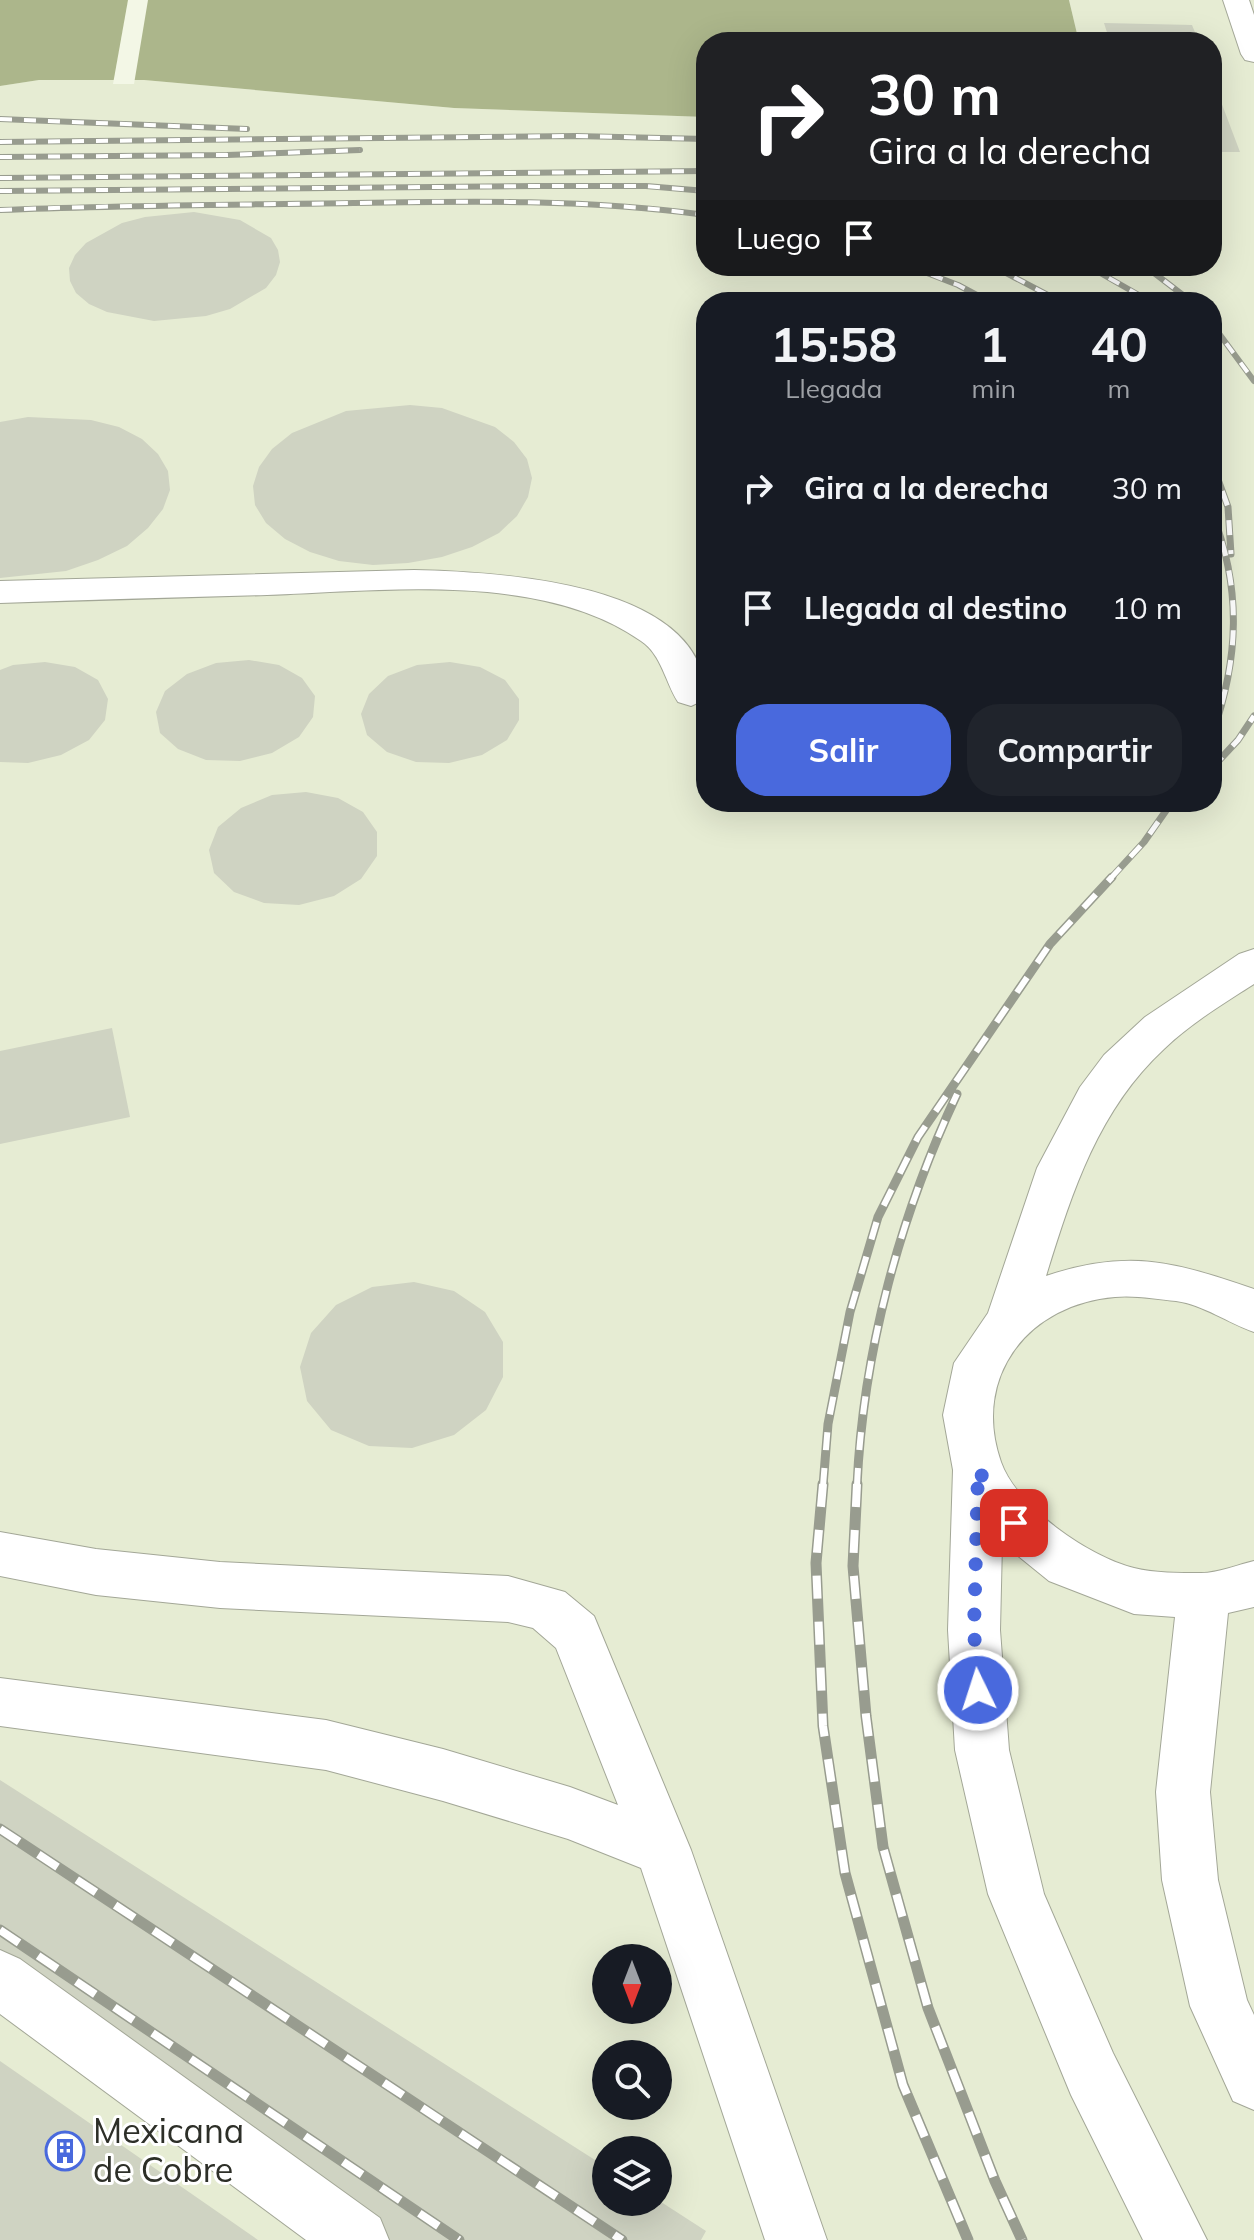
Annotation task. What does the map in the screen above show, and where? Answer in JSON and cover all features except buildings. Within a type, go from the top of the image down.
[{"type":"lane","points":[[1236,0],[1254,54]]},
{"type":"lane","points":[[0,592],[369,582],[490,582],[552,593],[609,608],[655,633],[680,665],[691,694]]},
{"type":"lane","points":[[1176,2240],[1092,2074],[1016,1894],[982,1750],[974,1630],[978,1470],[967,1415],[978,1363],[1009,1320],[1062,1157],[1094,1099],[1147,1038],[1254,964]]},
{"type":"lane","points":[[1009,1320],[1057,1291],[1116,1278],[1180,1283],[1241,1304],[1254,1313]]},
{"type":"lane","points":[[978,1470],[1014,1523],[1067,1565],[1134,1591],[1229,1590],[1190,1704],[1183,1792],[1190,1880],[1219,2006],[1254,2080]]},
{"type":"lane","points":[[0,1554],[96,1572],[220,1585],[508,1599],[547,1608],[576,1633],[663,1850],[796,2240]]},
{"type":"lane","points":[[0,1702],[326,1745],[443,1775],[570,1813],[663,1850]]},
{"type":"lane","points":[[0,1979],[358,2240]]},
{"type":"shaded area","points":[[0,0],[1069,0],[1077,32],[696,32],[696,117],[454,108],[144,80],[39,80],[0,86]]},
{"type":"shaded area","points":[[1069,0],[1254,0],[1254,2240],[0,2240],[0,86],[39,80],[144,80],[454,108],[696,117],[696,276],[1222,276],[1222,32],[1077,32]]},
{"type":"pier","points":[[128,0],[148,0],[134,84],[113,84]]},
{"type":"railway","points":[[0,119],[247,129]]},
{"type":"railway","points":[[0,142],[575,136],[696,139]]},
{"type":"railway","points":[[0,157],[227,155],[360,150]]},
{"type":"railway","points":[[0,178],[696,171]]},
{"type":"railway","points":[[0,191],[539,186],[646,186],[696,190]]},
{"type":"railway","points":[[0,210],[486,202],[618,206],[696,214]]},
{"type":"railway","points":[[935,276],[971,292]]},
{"type":"railway","points":[[1012,276],[1042,292]]},
{"type":"railway","points":[[1106,276],[1134,292]]},
{"type":"railway","points":[[1158,276],[1179,292]]},
{"type":"railway","points":[[1222,338],[1254,381]]},
{"type":"railway","points":[[1222,490],[1228,507],[1231,554]]},
{"type":"railway","points":[[1222,541],[1232,596],[1233,624],[1232,651],[1222,703]]},
{"type":"railway","points":[[1222,757],[1254,716]]},
{"type":"railway","points":[[1110,879],[1144,842],[1165,812]]},
{"type":"railway","points":[[823,1486],[828,1424],[850,1312],[878,1217],[918,1137],[1050,944],[1112,877]]},
{"type":"railway","points":[[857,1486],[867,1385],[888,1285],[918,1188],[957,1094]]},
{"type":"railway","points":[[823,1484],[816,1563],[823,1726],[845,1873],[903,2085],[968,2240]]},
{"type":"railway","points":[[857,1484],[853,1566],[866,1716],[883,1847],[928,2008],[995,2181],[1022,2240]]},
{"type":"railway","points":[[0,1829],[622,2240]]},
{"type":"railway","points":[[0,1930],[459,2240]]},
{"type":"place","name":"Mexicana de Cobre","points":[[65,2151]]},
{"type":"route","points":[[978,1690],[974,1630],[978,1470],[1014,1523]]}]
